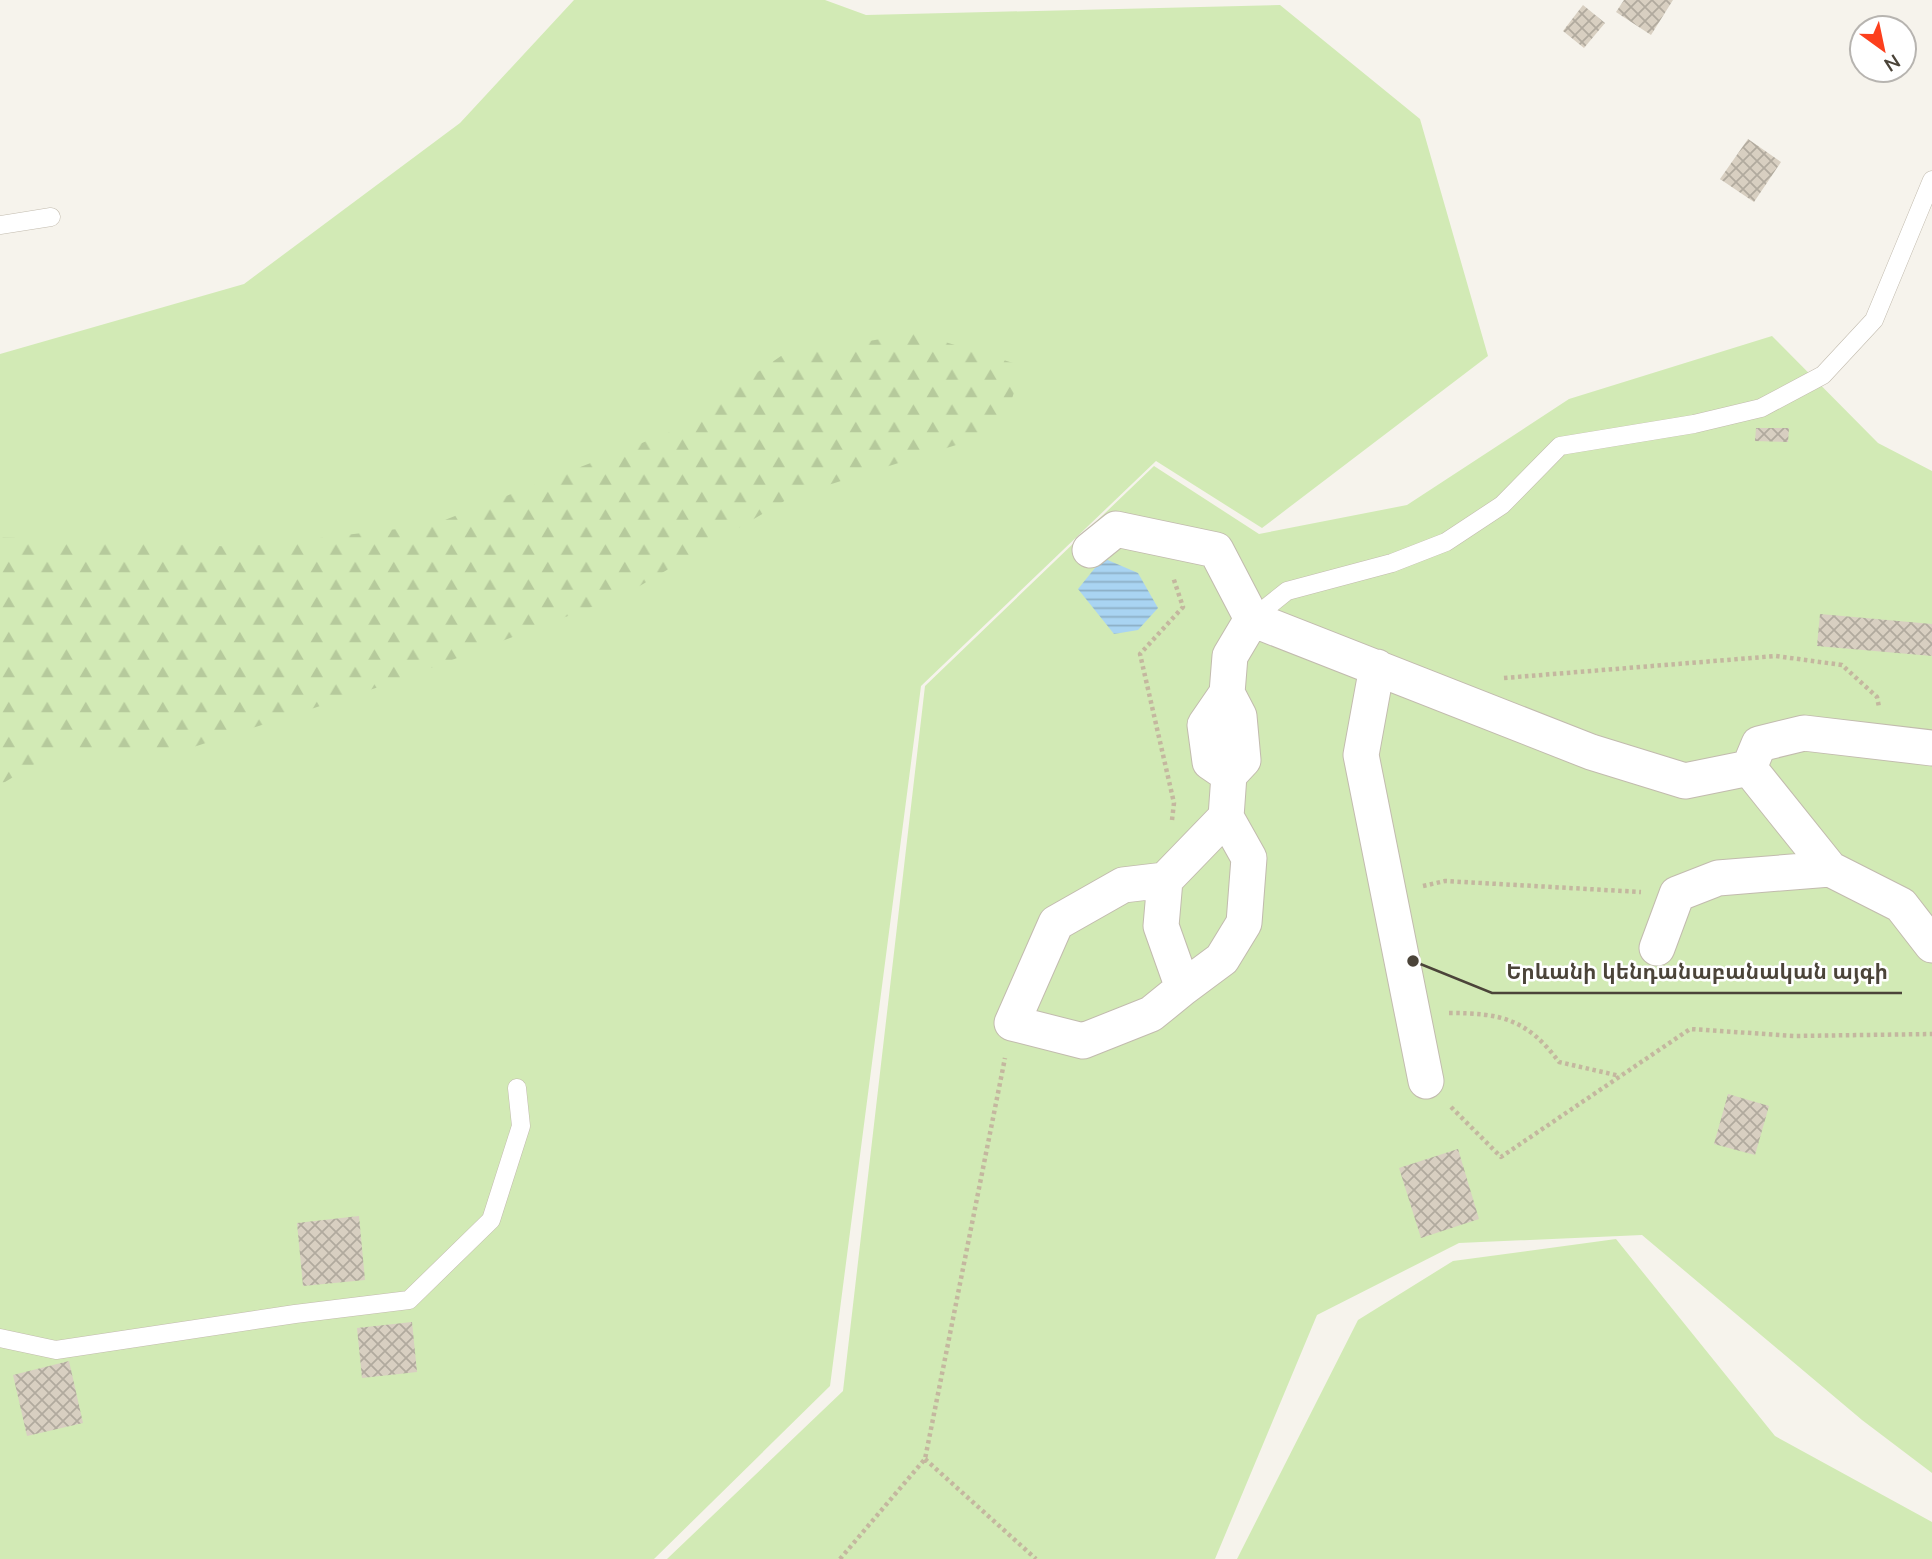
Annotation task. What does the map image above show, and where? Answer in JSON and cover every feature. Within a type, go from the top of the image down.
[{"type":"street","points":[[1090,550],[1116,530],[1216,550],[1252,618],[1591,751],[1685,781],[1749,768]]},
{"type":"street","points":[[1165,880],[1123,885],[1056,923],[1012,1023],[1083,1041],[1151,1014],[1222,959],[1244,923],[1249,858],[1226,817],[1229,775],[1210,762],[1205,725],[1227,693],[1230,656],[1252,618]]},
{"type":"street","points":[[1377,667],[1361,755],[1426,1081]]},
{"type":"street","points":[[1749,768],[1759,744],[1804,733],[1932,748]]},
{"type":"street","points":[[1749,768],[1830,869],[1901,905],[1932,945]]},
{"type":"street","points":[[1183,988],[1161,926],[1165,880],[1226,817]]},
{"type":"street","points":[[1657,948],[1676,894],[1718,878],[1830,869]]},
{"type":"lane","points":[[1252,618],[1287,591],[1392,563],[1446,542],[1502,505],[1560,446],[1693,424],[1761,408],[1823,375],[1874,320],[1932,180]]},
{"type":"lane","points":[[0,225],[51,217]]},
{"type":"lane","points":[[0,1338],[56,1350],[295,1314],[409,1300],[491,1220],[521,1126],[517,1087]]},
{"type":"path","points":[[1165,880],[1174,803],[1140,654],[1183,607],[1179,595]]},
{"type":"path","points":[[1492,677],[1519,678],[1776,656],[1842,665],[1877,697],[1887,744]]},
{"type":"path","points":[[1417,888],[1445,881],[1649,892]]},
{"type":"path","points":[[1412,1013],[1492,1013],[1540,1037],[1559,1062],[1621,1076]]},
{"type":"path","points":[[840,1559],[925,1460],[1012,1023]]},
{"type":"path","points":[[1426,1081],[1501,1157],[1690,1029],[1795,1036],[1932,1034]]},
{"type":"path","points":[[925,1460],[1036,1559]]},
{"type":"green space","points":[[574,0],[825,0],[866,15],[1280,5],[1420,119],[1488,356],[1262,528],[1156,461],[921,686],[830,1386],[654,1559],[0,1559],[0,354],[244,284],[460,123]]},
{"type":"green space","points":[[916,333],[1023,366],[1001,431],[793,496],[626,594],[391,683],[175,753],[63,747],[0,785],[0,537],[241,547],[432,525],[670,432],[781,356]]},
{"type":"green space","points":[[1772,336],[1878,443],[1932,471],[1932,1473],[1862,1420],[1642,1235],[1459,1243],[1317,1315],[1215,1559],[667,1559],[843,1391],[925,686],[1154,466],[1259,534],[1407,505],[1569,399]]},
{"type":"green space","points":[[1616,1239],[1775,1436],[1932,1522],[1932,1559],[1237,1559],[1358,1320],[1453,1261]]},
{"type":"water","points":[[1103,558],[1138,573],[1158,608],[1138,630],[1114,634],[1078,589]]},
{"type":"building","points":[[1624,0],[1673,0],[1651,35],[1616,12]]},
{"type":"building","points":[[1583,5],[1605,23],[1584,48],[1563,31]]},
{"type":"building","points":[[1748,139],[1781,162],[1754,202],[1720,179]]},
{"type":"building","points":[[1756,428],[1789,428],[1788,442],[1755,441]]},
{"type":"building","points":[[1820,614],[1932,624],[1932,656],[1817,646]]},
{"type":"building","points":[[1728,1094],[1769,1106],[1755,1155],[1714,1144]]},
{"type":"building","points":[[1458,1149],[1479,1219],[1421,1238],[1399,1168]]},
{"type":"building","points":[[359,1216],[365,1280],[303,1286],[297,1223]]},
{"type":"building","points":[[412,1322],[417,1372],[362,1378],[357,1328]]},
{"type":"building","points":[[69,1361],[83,1423],[27,1436],[13,1375]]},
{"type":"place","name":"Երևանի կենդանաբանական այգի","points":[[1413,961]]}]
